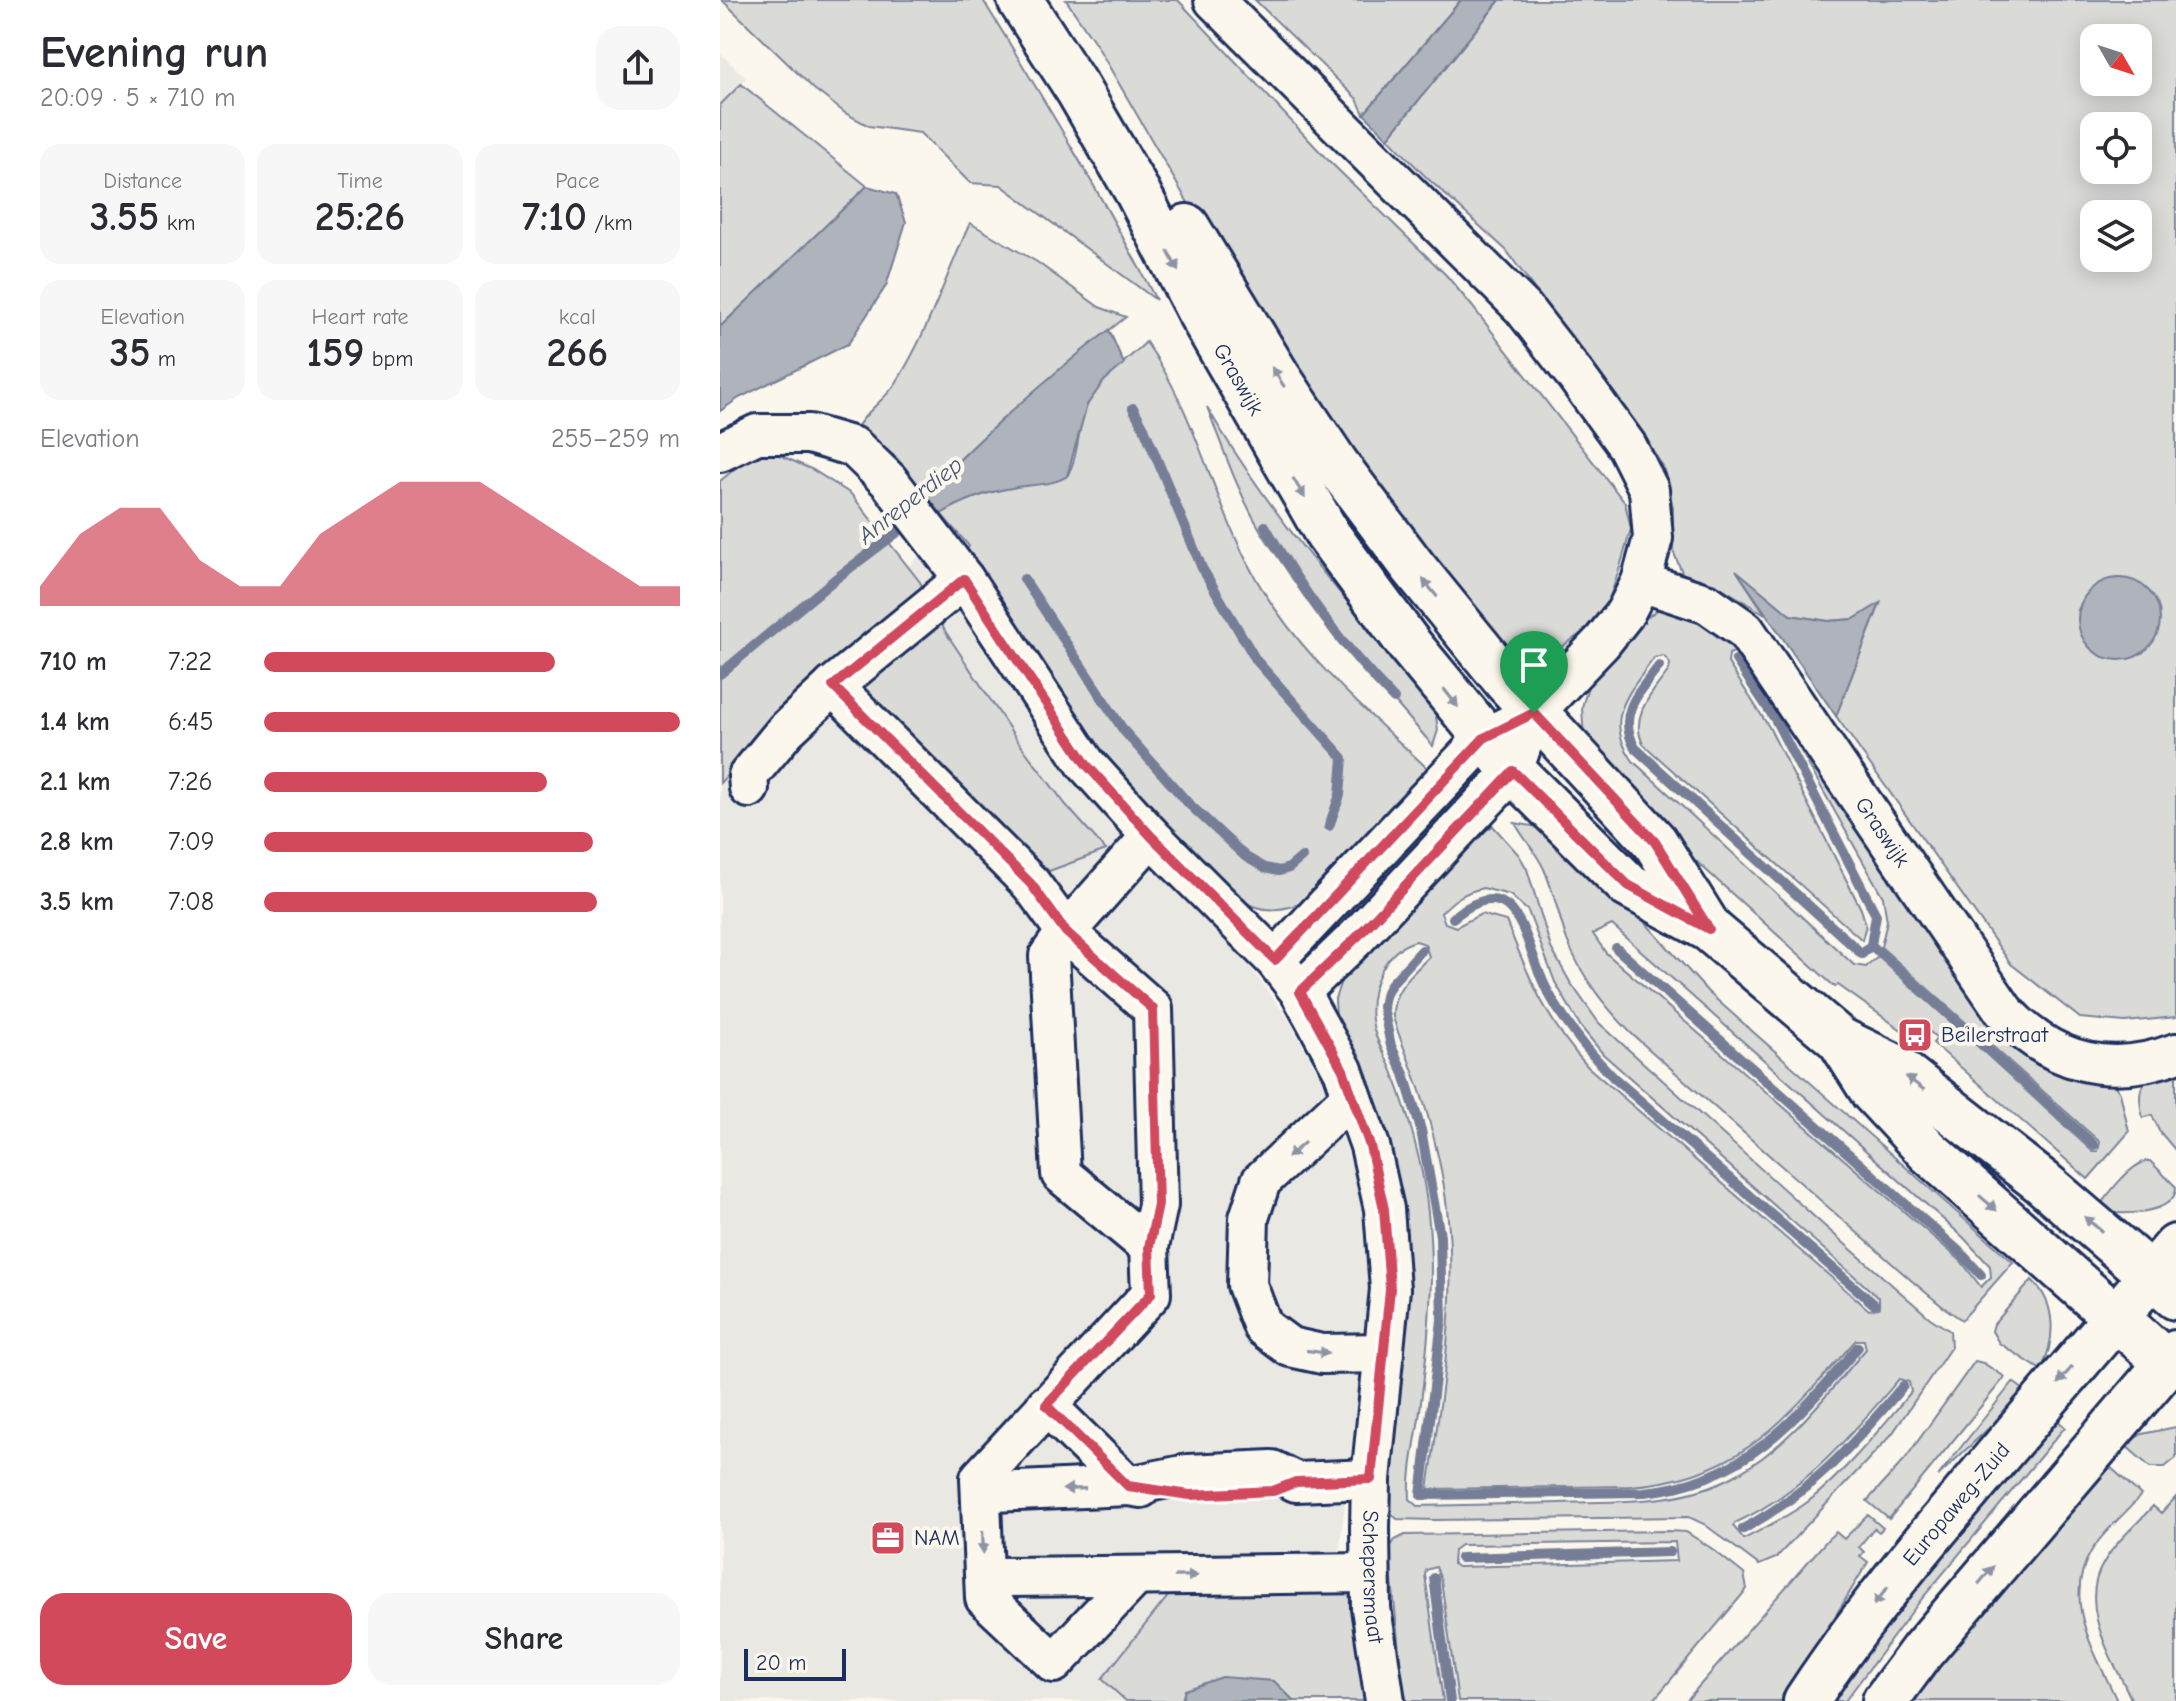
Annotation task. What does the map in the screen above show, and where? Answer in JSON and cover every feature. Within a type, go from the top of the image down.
[{"type":"main road","name":"Graswijk","points":[[1020,0],[1078,90],[1138,193],[1206,325],[1328,535],[1367,591],[1513,771],[1628,885],[1709,929],[1840,1040],[1894,1066],[2168,1273]]},
{"type":"main road","name":"Graswijk","points":[[1050,0],[1117,107],[1223,290],[1336,464],[1414,568],[1534,713],[1655,842],[1709,929]]},
{"type":"main road","name":"Graswijk","points":[[1840,1040],[1873,1092],[1929,1152],[2116,1316]]},
{"type":"main road","name":"Europaweg-Zuid","points":[[1806,1701],[1848,1639],[1913,1554],[2116,1316],[2168,1273]]},
{"type":"main road","points":[[1885,1701],[1922,1651],[2173,1362],[2116,1316]]},
{"type":"street","points":[[1214,0],[1523,308],[1627,446],[1649,490],[1653,538],[1641,582],[1625,613],[1602,642],[1534,713],[1484,738],[1275,960]]},
{"type":"street","name":"Schepersmaat","points":[[720,452],[757,434],[809,434],[854,447],[889,481],[964,579],[1086,764],[1151,836],[1275,960],[1300,992],[1343,1070],[1370,1146],[1384,1209],[1390,1289],[1371,1479],[1371,1608],[1385,1701]]},
{"type":"street","points":[[749,788],[748,776],[786,730],[833,686],[964,579]]},
{"type":"street","name":"Graswijk","points":[[1641,582],[1708,604],[1745,630],[2004,1011],[2023,1032],[2069,1058],[2112,1066],[2157,1060],[2176,1053]]},
{"type":"street","points":[[833,686],[1031,884],[1066,932],[1153,1009],[1158,1205],[1149,1247],[1151,1294],[980,1478],[985,1598],[1054,1663],[1135,1577]]},
{"type":"street","points":[[1300,992],[1357,937],[1513,771],[1534,713]]},
{"type":"street","points":[[1149,1247],[1061,1174],[1049,956],[1066,932],[1151,836]]},
{"type":"street","points":[[1352,1096],[1261,1181],[1249,1218],[1247,1285],[1263,1327],[1290,1347],[1322,1354],[1384,1353]]},
{"type":"street","points":[[1046,1405],[1128,1486]]},
{"type":"street","points":[[994,1492],[1128,1486],[1190,1495],[1273,1491],[1296,1482],[1371,1479]]},
{"type":"street","points":[[996,1577],[1370,1573]]},
{"type":"shaded area","points":[[722,0],[983,0],[1094,186],[1156,300],[1001,185],[970,183],[920,133],[869,126],[845,113],[814,89]]},
{"type":"shaded area","points":[[1066,0],[1178,0],[1324,156],[1446,275],[1472,306],[1625,503],[1631,529],[1620,567],[1609,600],[1583,632],[1557,650],[1528,653],[1502,647],[1475,631],[1249,308],[1096,44]]},
{"type":"shaded area","points":[[1255,0],[1461,0],[1364,114],[1357,99]]},
{"type":"shaded area","points":[[1461,0],[1500,0],[1388,138],[1364,114]]},
{"type":"shaded area","points":[[1500,0],[2176,0],[2176,1017],[2125,1022],[2080,1018],[2011,964],[1836,716],[1880,604],[1854,619],[1828,621],[1790,615],[1738,573],[1765,614],[1715,584],[1684,577],[1673,551],[1673,507],[1663,466],[1506,250],[1388,138]],"holes":[[[2118,578],[2148,592],[2159,610],[2078,610],[2094,588]]]},
{"type":"shaded area","points":[[720,53],[746,78],[720,105]]},
{"type":"shaded area","points":[[741,84],[867,186],[720,327],[720,105]]},
{"type":"shaded area","points":[[867,186],[896,194],[906,222],[886,286],[848,344],[739,398],[720,411],[720,327]]},
{"type":"shaded area","points":[[970,223],[1037,262],[1099,307],[1126,317],[1022,402],[924,495],[895,456],[855,431],[896,383],[907,364]]},
{"type":"shaded area","points":[[1109,330],[1124,364],[1104,381],[1087,405],[1067,476],[1048,483],[984,495],[941,514],[924,495],[1014,409]]},
{"type":"shaded area","points":[[1146,342],[1177,396],[1236,540],[1267,597],[1330,676],[1427,768],[1427,773],[1308,900],[1290,907],[1265,909],[1239,900],[1130,788],[1100,752],[967,549],[969,546],[941,514],[988,493],[1067,476],[1091,398]]},
{"type":"shaded area","points":[[1207,407],[1231,447],[1285,523],[1343,597],[1434,703],[1438,730],[1433,746],[1323,617],[1264,536],[1239,489]]},
{"type":"shaded area","points":[[755,452],[775,453],[813,470],[851,494],[920,582],[945,631],[1017,740],[1066,805],[1106,850],[1049,871],[825,671],[720,783],[720,481]]},
{"type":"shaded area","points":[[923,553],[1143,854],[1238,951],[1287,1017],[1327,1088],[1361,1193],[1369,1297],[1338,1563],[1344,1701],[720,1701],[720,731]]},
{"type":"shaded area","points":[[1736,570],[1790,615],[1828,621],[1854,619],[1880,603],[1836,716]]},
{"type":"shaded area","points":[[2119,578],[2135,581],[2148,590],[2157,603],[2160,619],[2157,635],[2148,648],[2135,657],[2119,660],[2103,657],[2090,648],[2081,635],[2078,619],[2081,603],[2090,590],[2103,581]]},
{"type":"shaded area","points":[[1669,606],[1725,627],[1981,1001],[2115,1086],[2120,1093],[2129,1132],[2088,1179],[1933,1043],[1937,1038],[1925,1028],[1921,1032],[1916,1029],[1910,1036],[1838,985],[1835,987],[1663,831],[1584,740],[1582,707],[1589,683],[1643,620]],"holes":[[[1737,651],[1776,707],[1883,897],[1887,921],[1881,947],[2100,1142],[2098,1151],[2093,1152],[1882,959],[1878,957],[1866,967],[1854,965],[1633,761],[1620,732],[1619,719],[1628,695],[1654,658],[1664,656],[1670,664],[1669,670],[1650,695],[1641,714],[1639,733],[1643,744],[1862,940],[1866,925],[1861,909],[1769,727],[1728,663],[1729,654]]]},
{"type":"shaded area","points":[[1515,823],[1549,829],[1595,867],[1708,992],[2013,1262],[1962,1320],[1912,1281],[1634,1036],[1613,1014],[1580,967],[1567,940],[1544,869]],"holes":[[[1612,925],[1963,1237],[1990,1266],[1991,1277],[1981,1287],[1961,1261],[1606,953],[1593,934]]]},
{"type":"shaded area","points":[[1493,826],[1519,855],[1527,869],[1551,948],[1599,1023],[1829,1230],[1930,1318],[1950,1331],[1951,1347],[1892,1434],[1776,1558],[1759,1565],[1704,1524],[1689,1517],[1435,1520],[1397,1519],[1391,1513],[1390,1476],[1404,1324],[1336,1018],[1335,999],[1343,975],[1463,844]],"holes":[[[1483,888],[1510,895],[1528,911],[1555,982],[1581,1027],[1603,1054],[1879,1298],[1879,1308],[1869,1310],[1588,1067],[1550,1015],[1506,921],[1481,914],[1456,927],[1445,923],[1441,913],[1446,908],[1465,894]],[[1416,941],[1425,944],[1429,957],[1399,991],[1393,1017],[1433,1135],[1446,1198],[1450,1240],[1449,1323],[1428,1489],[1629,1486],[1668,1481],[1702,1471],[1759,1440],[1807,1395],[1856,1340],[1864,1340],[1866,1349],[1821,1401],[1789,1435],[1754,1464],[1714,1485],[1649,1500],[1418,1506],[1410,1499],[1410,1475],[1428,1341],[1431,1280],[1429,1220],[1419,1159],[1404,1103],[1375,1033],[1371,1008],[1380,972],[1395,952]],[[1899,1379],[1909,1382],[1911,1392],[1837,1476],[1809,1501],[1744,1539],[1733,1526],[1735,1523],[1783,1495],[1844,1441]]]},
{"type":"shaded area","points":[[2176,1067],[2176,1151],[2160,1132],[2152,1115],[2143,1118],[2140,1096],[2149,1079]]},
{"type":"shaded area","points":[[2150,1161],[2176,1187],[2173,1197],[2166,1204],[2143,1212],[2096,1210],[2125,1175]]},
{"type":"shaded area","points":[[2032,1280],[2046,1301],[2052,1324],[2049,1347],[2041,1370],[1999,1343],[1992,1331],[1994,1324]]},
{"type":"shaded area","points":[[1975,1361],[2005,1377],[1889,1519],[1867,1501],[1905,1459]]},
{"type":"shaded area","points":[[2013,1382],[2027,1392],[1938,1476]]},
{"type":"shaded area","points":[[2055,1418],[2065,1427],[1920,1601],[1845,1701],[1825,1701],[1867,1641]]},
{"type":"shaded area","points":[[2176,1427],[2176,1458],[2165,1467],[2150,1467],[2125,1445],[2142,1434]]},
{"type":"shaded area","points":[[2107,1464],[2141,1495],[2092,1550],[2079,1588],[2080,1608],[2091,1646],[2117,1701],[1906,1701]]},
{"type":"shaded area","points":[[2176,1497],[2176,1701],[2132,1701],[2101,1633],[2094,1597],[2096,1579],[2114,1547],[2153,1506],[2161,1513]]},
{"type":"shaded area","points":[[1868,1515],[1883,1528],[1879,1532],[1874,1528],[1859,1547],[1864,1552],[1860,1556],[1868,1562],[1787,1701],[1686,1701],[1828,1539],[1836,1532],[1844,1539]]},
{"type":"shaded area","points":[[1686,1532],[1744,1574],[1747,1589],[1653,1701],[1458,1701],[1441,1580],[1436,1567],[1426,1570],[1443,1701],[1404,1701],[1389,1549],[1395,1540],[1405,1535]],"holes":[[[1675,1542],[1677,1561],[1458,1567],[1453,1564],[1454,1550],[1461,1545]]]},
{"type":"shaded area","points":[[1349,1588],[1365,1701],[1294,1701],[1273,1681],[1185,1690],[1182,1701],[1126,1701],[1102,1679],[1169,1595]]},
{"type":"shaded area","points":[[1222,1677],[1274,1681],[1294,1701],[1182,1701],[1185,1690]]},
{"type":"waterway","points":[[1133,408],[1202,568],[1256,660],[1343,758],[1340,795],[1329,826]]},
{"type":"waterway","name":"Anreperdiep","points":[[720,674],[834,580],[911,522]]},
{"type":"waterway","points":[[1265,526],[1324,617],[1394,699]]},
{"type":"waterway","points":[[1024,579],[1124,731],[1189,804],[1246,857],[1265,868],[1279,871],[1289,868],[1302,857]]},
{"type":"waterway","points":[[1659,666],[1632,704],[1629,714],[1630,736],[1635,748],[1862,954],[1871,945],[1876,915],[1775,719],[1736,660]]},
{"type":"waterway","points":[[1453,918],[1476,903],[1493,900],[1507,906],[1526,935],[1547,990],[1569,1026],[1595,1058],[1614,1078],[1874,1304]]},
{"type":"waterway","points":[[1871,945],[2094,1145]]},
{"type":"waterway","points":[[1616,948],[1962,1254],[1981,1275]]},
{"type":"waterway","points":[[1422,950],[1391,984],[1383,1007],[1391,1046],[1404,1074],[1421,1130],[1440,1236],[1442,1320],[1421,1495],[1644,1492],[1711,1476],[1740,1461],[1790,1422],[1858,1347]]},
{"type":"waterway","points":[[1743,1529],[1811,1483],[1866,1429],[1903,1386]]},
{"type":"waterway","points":[[1461,1558],[1670,1552]]},
{"type":"waterway","points":[[1434,1578],[1450,1701]]},
{"type":"place","name":"Beilerstraat","points":[[1915,1035]]},
{"type":"place","name":"NAM","points":[[888,1538]]},
{"type":"route","points":[[964,579],[1086,764],[1151,836],[1275,960],[1484,738],[1534,713],[1655,842],[1709,929],[1628,885],[1513,771],[1357,937],[1300,992],[1343,1070],[1370,1146],[1384,1209],[1390,1289],[1371,1479],[1296,1482],[1273,1491],[1190,1495],[1128,1486],[1046,1405],[1151,1294],[1149,1247],[1158,1205],[1153,1009],[1066,932],[1031,884],[833,686],[964,579]]}]
